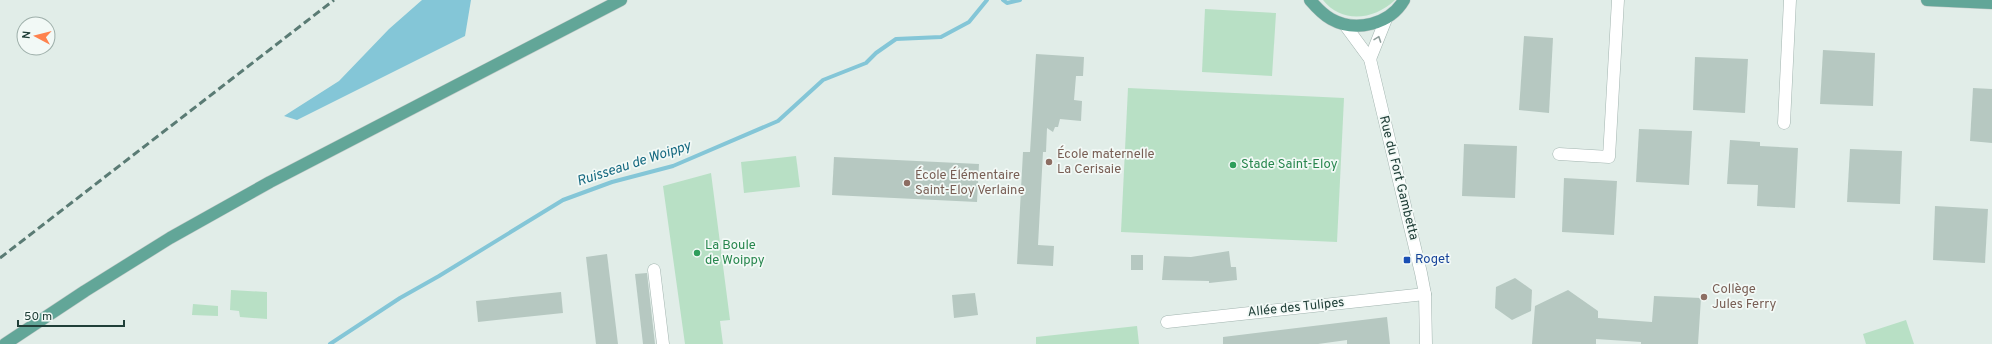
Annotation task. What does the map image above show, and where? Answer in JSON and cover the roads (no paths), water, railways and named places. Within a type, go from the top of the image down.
[{"type":"main road","points":[[5,344],[85,291],[170,238],[263,185],[621,0]]},
{"type":"main road","points":[[1310,0],[1319,11],[1331,19],[1345,25],[1366,25],[1386,19],[1400,6],[1404,0]]},
{"type":"main road","points":[[1926,0],[1992,3]]},
{"type":"street","points":[[1560,154],[1609,157],[1618,0]]},
{"type":"street","points":[[1784,123],[1790,0]]},
{"type":"street","points":[[1370,59],[1386,19]]},
{"type":"street","name":"Rue du Fort Gambetta","points":[[1345,25],[1370,59],[1421,273],[1425,294],[1426,344]]},
{"type":"street","points":[[654,270],[664,344]]},
{"type":"street","name":"Allée des Tulipes","points":[[1167,322],[1425,294]]},
{"type":"water","points":[[422,0],[471,0],[465,36],[297,120],[284,116],[339,81],[389,29]]},
{"type":"waterway","name":"Ruisseau de Woippy","points":[[330,344],[400,298],[439,276],[563,200],[612,182],[673,166],[778,121],[823,80],[866,63],[876,53],[896,39],[941,37],[969,22],[987,0]]},
{"type":"waterway","name":"Ruisseau de Woippy","points":[[1003,0],[1007,3],[1020,0]]},
{"type":"railway","points":[[0,258],[334,0]]},
{"type":"place","name":"École maternelle La Cerisaie","points":[[1049,162]]},
{"type":"place","name":"Stade Saint-Eloy","points":[[1233,165]]},
{"type":"place","name":"École Élémentaire Saint-Eloy Verlaine","points":[[907,183]]},
{"type":"place","name":"La Boule de Woippy","points":[[697,253]]},
{"type":"place","name":"Roget","points":[[1407,260]]},
{"type":"place","name":"Collège Jules Ferry","points":[[1704,297]]}]
